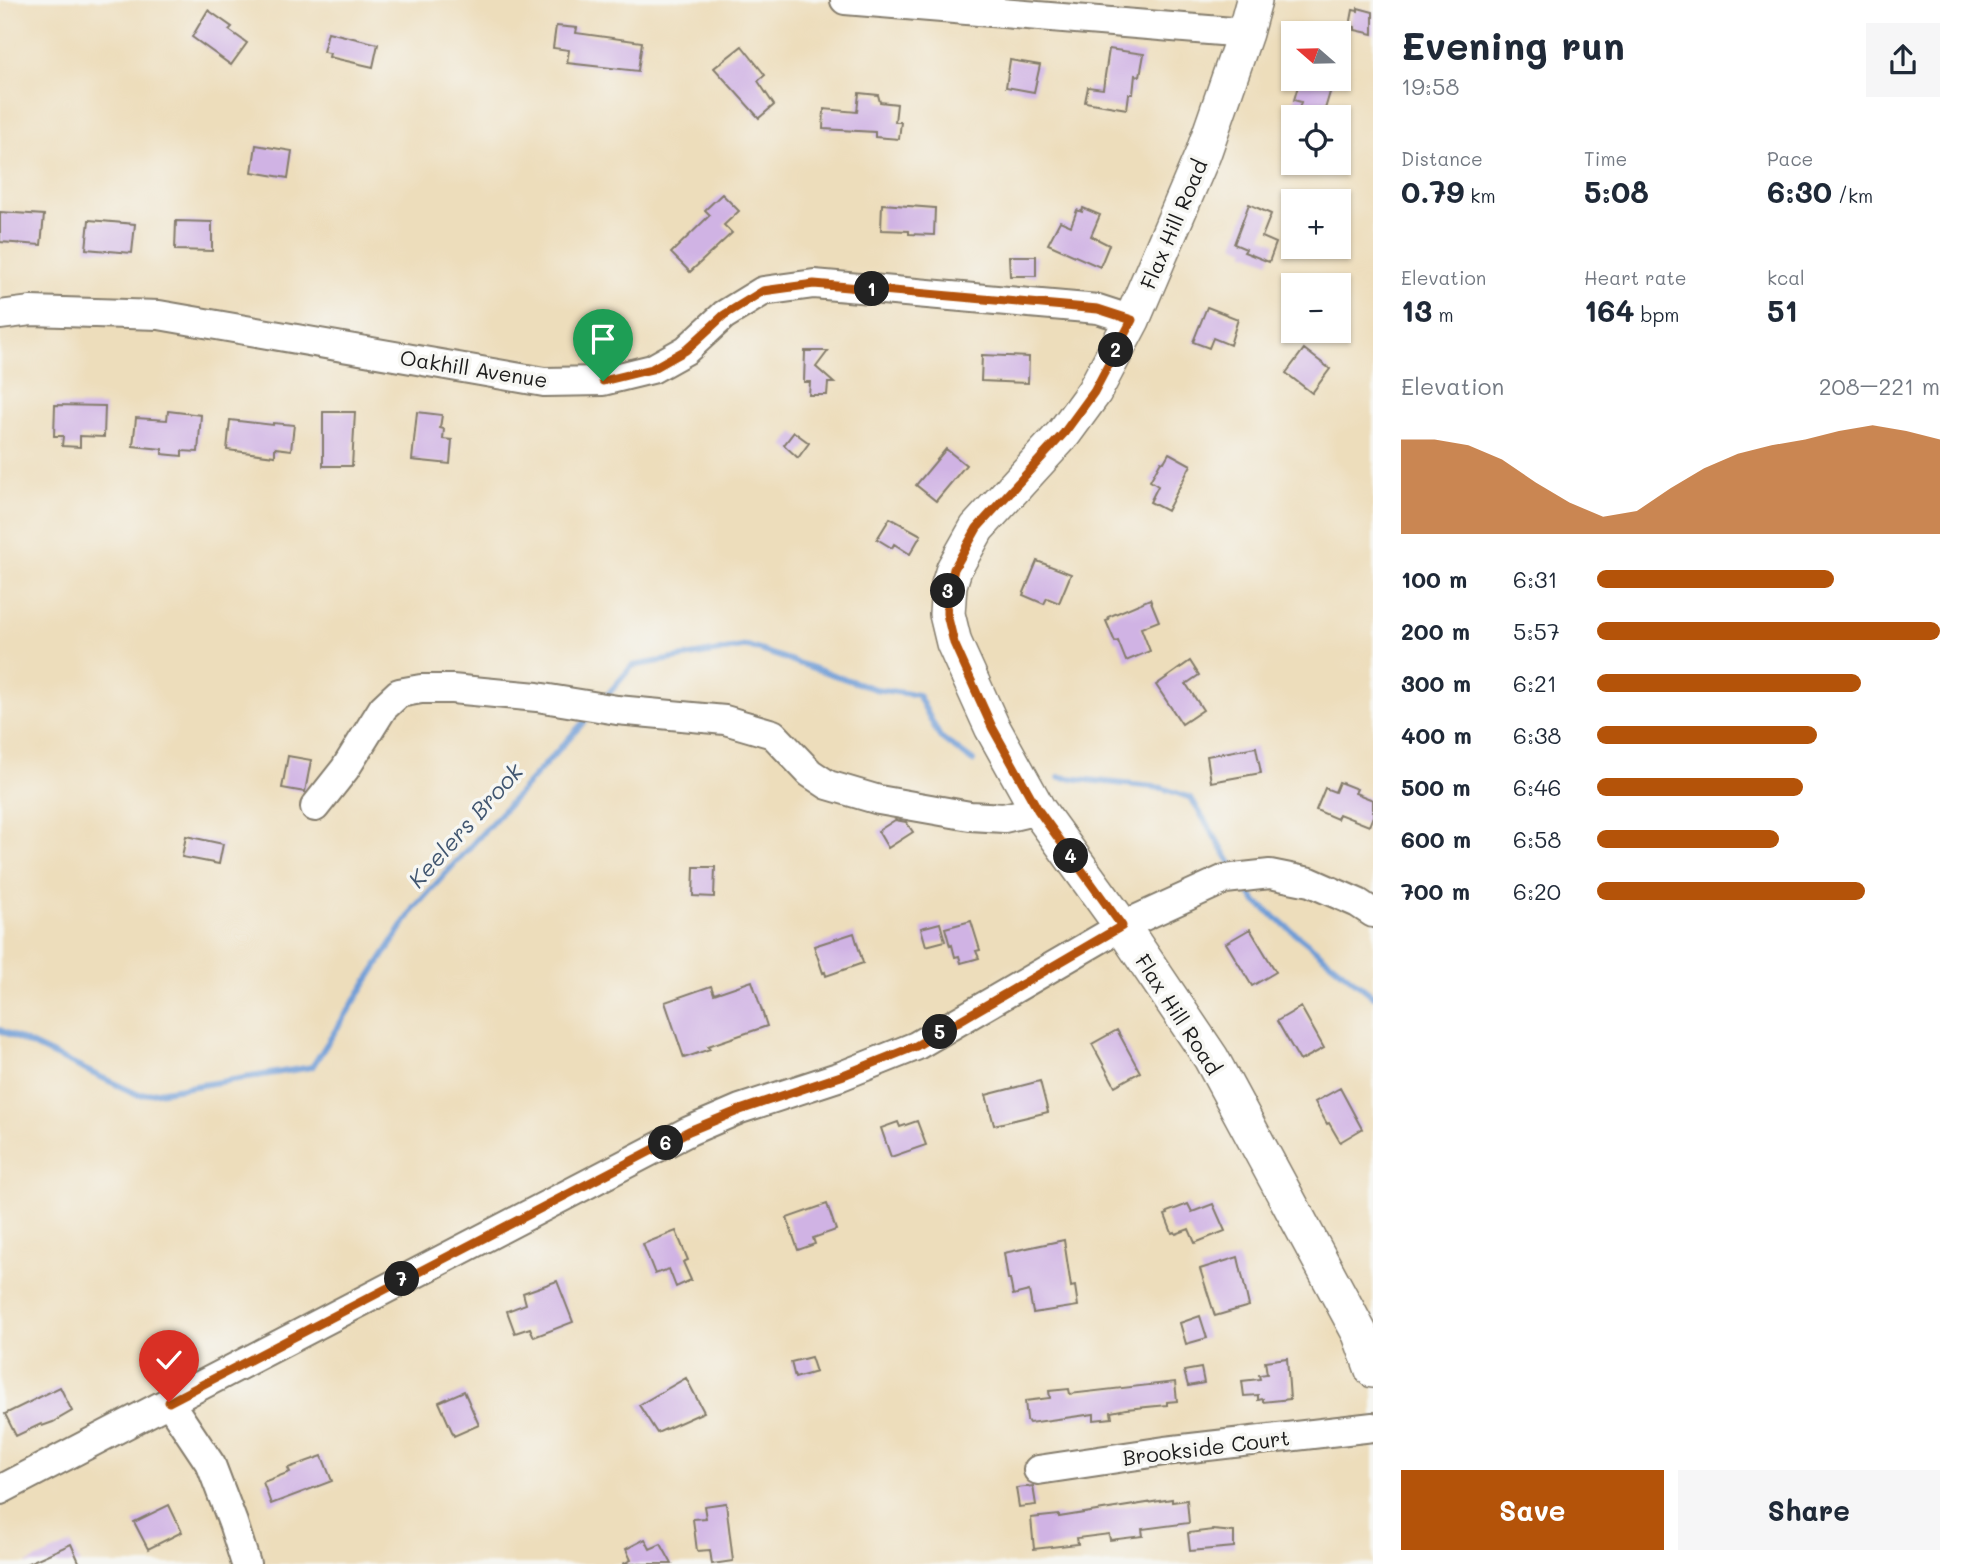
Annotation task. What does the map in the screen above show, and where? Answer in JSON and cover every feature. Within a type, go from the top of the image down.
[{"type":"main road","name":"Flax Hill Road","points":[[1249,16],[1203,155],[1132,320],[1094,392],[1064,433],[977,528],[954,569],[949,585],[947,614],[954,643],[992,727],[1038,810],[1122,926],[1211,1058],[1360,1334],[1373,1370]]},
{"type":"street","points":[[845,0],[1249,16]]},
{"type":"street","name":"Oakhill Avenue","points":[[0,315],[32,311],[159,315],[544,382],[603,381],[652,369],[686,350],[724,315],[763,291],[814,284],[1098,309],[1132,320]]},
{"type":"street","points":[[315,807],[345,769],[383,708],[399,693],[421,689],[452,689],[577,702],[617,710],[725,720],[774,734],[810,773],[828,785],[879,800],[970,816],[1004,818],[1038,810]]},
{"type":"street","points":[[0,1490],[689,1131],[916,1046],[1122,926],[1225,879],[1270,874],[1310,882],[1358,903],[1373,913]]},
{"type":"street","points":[[169,1402],[211,1465],[246,1564]]},
{"type":"street","name":"Brookside Court","points":[[1038,1470],[1165,1451],[1373,1427]]},
{"type":"building","points":[[1358,8],[1373,12],[1373,34],[1355,30],[1355,27],[1351,26],[1353,10],[1358,11]]},
{"type":"building","points":[[208,10],[232,27],[229,30],[247,43],[231,65],[192,37]]},
{"type":"building","points":[[556,26],[577,28],[576,33],[642,42],[638,71],[567,63],[569,50],[553,48]]},
{"type":"building","points":[[328,32],[378,44],[373,67],[329,57],[330,53],[323,52]]},
{"type":"building","points":[[742,46],[765,75],[758,81],[774,105],[759,118],[714,68]]},
{"type":"building","points":[[1109,49],[1144,54],[1140,76],[1135,75],[1133,94],[1129,94],[1127,109],[1085,102],[1088,87],[1103,89]]},
{"type":"building","points":[[1010,60],[1040,65],[1034,92],[1006,87]]},
{"type":"building","points":[[1297,91],[1330,91],[1326,105],[1300,105],[1301,102],[1294,100]]},
{"type":"building","points":[[859,93],[878,95],[880,102],[897,104],[895,122],[901,122],[899,139],[875,137],[875,132],[823,129],[824,109],[857,112]]},
{"type":"building","points":[[256,145],[292,151],[288,178],[252,172]]},
{"type":"building","points":[[722,194],[739,211],[724,225],[732,233],[690,272],[671,253],[710,215],[705,210]]},
{"type":"building","points":[[882,204],[935,208],[934,235],[881,230]]},
{"type":"building","points":[[1249,204],[1271,214],[1262,237],[1276,243],[1269,262],[1244,252],[1246,249],[1234,244]]},
{"type":"building","points":[[1083,208],[1100,215],[1091,236],[1109,245],[1100,267],[1048,244],[1060,221],[1071,226],[1077,210],[1082,212]]},
{"type":"building","points":[[0,212],[44,215],[41,245],[0,242]]},
{"type":"building","points":[[89,220],[135,224],[132,253],[86,249]]},
{"type":"building","points":[[176,221],[212,222],[212,251],[175,250]]},
{"type":"building","points":[[1009,256],[1036,256],[1036,276],[1010,276]]},
{"type":"building","points":[[1207,307],[1238,319],[1230,345],[1213,338],[1209,348],[1193,342]]},
{"type":"building","points":[[1304,349],[1330,369],[1312,393],[1286,373]]},
{"type":"building","points":[[805,351],[828,351],[816,367],[834,383],[828,383],[827,395],[809,395],[810,382],[804,382]]},
{"type":"building","points":[[982,355],[1029,357],[1028,383],[981,381]]},
{"type":"building","points":[[55,405],[105,406],[104,437],[80,436],[80,447],[62,446],[63,436],[54,436]]},
{"type":"building","points":[[168,411],[201,415],[198,452],[182,451],[182,456],[162,454],[162,449],[133,446],[136,418],[167,420]]},
{"type":"building","points":[[323,412],[355,412],[352,466],[323,466]]},
{"type":"building","points":[[417,412],[442,415],[440,428],[444,429],[443,439],[452,440],[450,464],[412,460]]},
{"type":"building","points":[[230,420],[294,425],[291,450],[275,448],[275,456],[227,450]]},
{"type":"building","points":[[794,432],[809,443],[798,458],[784,445]]},
{"type":"building","points":[[946,449],[966,465],[936,501],[916,485]]},
{"type":"building","points":[[1169,453],[1191,465],[1167,511],[1150,502],[1158,486],[1150,481],[1161,461],[1164,462]]},
{"type":"building","points":[[890,518],[921,535],[910,554],[894,544],[892,548],[877,539]]},
{"type":"building","points":[[1037,561],[1071,574],[1059,603],[1047,598],[1044,604],[1023,595]]},
{"type":"building","points":[[1150,599],[1159,621],[1141,628],[1150,651],[1126,661],[1106,621],[1109,620],[1108,617]]},
{"type":"building","points":[[1190,661],[1199,675],[1186,684],[1203,710],[1182,724],[1156,685]]},
{"type":"building","points":[[1256,747],[1261,773],[1211,782],[1207,756]]},
{"type":"building","points":[[288,756],[311,760],[305,792],[282,788]]},
{"type":"building","points":[[1339,782],[1357,789],[1355,793],[1373,800],[1373,816],[1369,826],[1339,814],[1337,819],[1316,810],[1325,788],[1335,792]]},
{"type":"building","points":[[895,820],[906,822],[913,832],[888,848],[878,831]]},
{"type":"building","points":[[186,836],[223,844],[219,864],[182,857]]},
{"type":"building","points":[[694,867],[715,867],[714,897],[693,896]]},
{"type":"building","points":[[971,921],[980,950],[976,951],[979,958],[961,963],[959,956],[955,957],[945,928]]},
{"type":"building","points":[[940,923],[945,941],[926,946],[921,928]]},
{"type":"building","points":[[1250,929],[1276,972],[1252,986],[1226,943]]},
{"type":"building","points":[[854,933],[863,963],[826,976],[814,946]]},
{"type":"building","points":[[752,981],[767,1026],[708,1046],[710,1049],[684,1058],[665,1002],[711,986],[714,994]]},
{"type":"building","points":[[1301,1007],[1324,1048],[1300,1061],[1277,1021]]},
{"type":"building","points":[[1117,1030],[1140,1072],[1115,1086],[1092,1044]]},
{"type":"building","points":[[1040,1081],[1048,1112],[994,1125],[986,1095]]},
{"type":"building","points":[[1340,1088],[1362,1129],[1340,1142],[1315,1102]]},
{"type":"building","points":[[917,1121],[926,1145],[891,1157],[881,1128],[898,1122],[900,1127]]},
{"type":"building","points":[[827,1204],[836,1230],[813,1238],[815,1244],[798,1250],[787,1218]]},
{"type":"building","points":[[1188,1204],[1192,1212],[1213,1204],[1225,1231],[1195,1243],[1189,1229],[1172,1233],[1165,1215]]},
{"type":"building","points":[[676,1231],[688,1260],[683,1262],[691,1280],[676,1287],[669,1269],[655,1274],[643,1244]]},
{"type":"building","points":[[1064,1240],[1071,1287],[1075,1286],[1078,1306],[1033,1313],[1029,1291],[1013,1295],[1004,1253]]},
{"type":"building","points":[[1238,1257],[1249,1306],[1215,1316],[1200,1269]]},
{"type":"building","points":[[557,1281],[573,1322],[534,1337],[530,1328],[515,1333],[507,1311],[526,1304],[523,1293]]},
{"type":"building","points":[[1200,1316],[1207,1338],[1186,1344],[1180,1323]]},
{"type":"building","points":[[811,1357],[816,1372],[795,1378],[791,1362]]},
{"type":"building","points":[[1287,1358],[1290,1399],[1263,1402],[1263,1399],[1258,1400],[1258,1395],[1244,1396],[1242,1381],[1260,1379],[1259,1375],[1267,1374],[1265,1361]]},
{"type":"building","points":[[1201,1368],[1204,1383],[1188,1386],[1184,1371]]},
{"type":"building","points":[[686,1378],[704,1412],[657,1433],[639,1405]]},
{"type":"building","points":[[1175,1382],[1177,1401],[1167,1402],[1167,1405],[1111,1412],[1112,1418],[1094,1420],[1094,1414],[1029,1423],[1027,1420],[1025,1401],[1050,1398],[1049,1391],[1069,1389],[1070,1394]]},
{"type":"building","points":[[60,1387],[72,1411],[53,1422],[42,1426],[41,1424],[16,1436],[5,1414]]},
{"type":"building","points":[[464,1391],[479,1425],[454,1436],[439,1402]]},
{"type":"building","points":[[322,1456],[332,1481],[271,1504],[263,1482],[290,1472],[288,1468]]},
{"type":"building","points":[[1033,1486],[1036,1505],[1019,1507],[1016,1488]]},
{"type":"building","points":[[1172,1499],[1172,1502],[1187,1500],[1189,1523],[1142,1529],[1143,1536],[1110,1540],[1109,1534],[1077,1538],[1078,1544],[1034,1549],[1031,1518],[1059,1517]]},
{"type":"building","points":[[726,1503],[733,1561],[712,1564],[710,1550],[697,1551],[693,1519],[706,1518],[704,1506]]},
{"type":"building","points":[[169,1505],[182,1532],[148,1549],[134,1522]]},
{"type":"building","points":[[1213,1530],[1234,1532],[1234,1547],[1190,1551],[1188,1533]]},
{"type":"building","points":[[645,1539],[650,1549],[661,1544],[672,1564],[623,1564],[631,1560],[626,1549]]},
{"type":"building","points":[[71,1544],[80,1564],[26,1564]]},
{"type":"waterway","name":"Keelers Brook","points":[[604,699],[632,666],[748,646],[875,689],[918,695],[940,737],[973,761]]},
{"type":"waterway","name":"Keelers Brook","points":[[0,1030],[139,1095],[312,1067],[415,907],[592,713]]},
{"type":"waterway","name":"Keelers Brook","points":[[1059,777],[1162,788],[1191,798],[1235,870]]},
{"type":"waterway","name":"Keelers Brook","points":[[1245,885],[1255,901],[1373,996]]},
{"type":"route","points":[[169,1402],[689,1131],[916,1046],[1122,926],[1038,810],[992,727],[954,643],[947,614],[947,600],[954,569],[977,528],[1064,433],[1094,392],[1132,320],[1098,309],[814,284],[763,291],[724,315],[686,350],[652,369],[603,381]]}]
